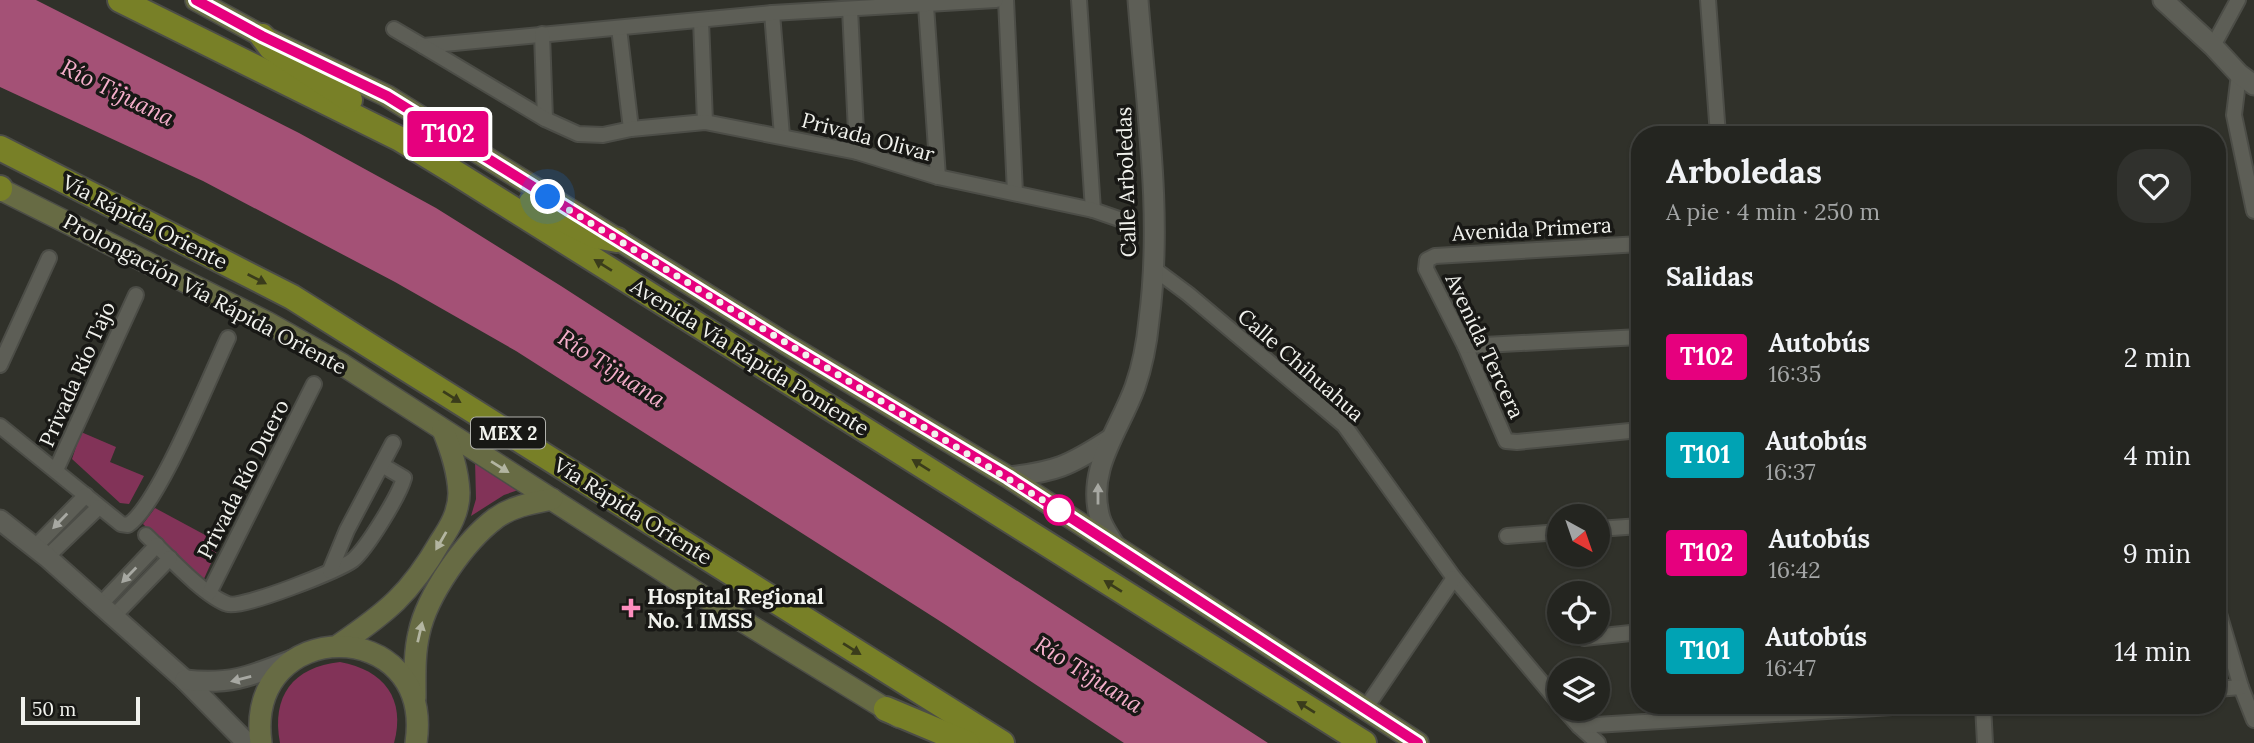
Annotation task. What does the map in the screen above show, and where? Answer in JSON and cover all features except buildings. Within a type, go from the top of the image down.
[{"type":"highway","name":"Avenida Vía Rápida Poniente","points":[[120,0],[400,139],[1364,743]]},
{"type":"highway","points":[[262,36],[271,48],[382,120],[400,139]]},
{"type":"highway","name":"Vía Rápida Oriente","points":[[0,148],[292,297],[1002,743]]},
{"type":"highway","points":[[459,175],[481,178],[595,236],[617,240]]},
{"type":"highway","points":[[886,709],[967,743]]},
{"type":"main road","points":[[196,0],[262,36],[387,96],[617,240],[1008,477],[1418,743]]},
{"type":"main road","name":"Prolongación Vía Rápida Oriente","points":[[0,189],[268,323],[343,365],[702,596],[939,743]]},
{"type":"main road","points":[[339,645],[394,605],[413,585],[456,514],[459,494],[454,459],[443,430]]},
{"type":"main road","points":[[416,743],[419,724],[415,700],[415,661],[419,633],[428,605],[480,531],[498,517],[524,504],[552,499]]},
{"type":"main road","points":[[261,743],[259,718],[264,696],[276,675],[293,659],[315,649],[339,645],[359,647],[377,655],[393,666],[406,682],[415,700]]},
{"type":"street","points":[[423,46],[772,13],[801,6],[850,9],[996,0]]},
{"type":"street","points":[[1006,0],[1015,193]]},
{"type":"street","points":[[1079,0],[1093,209]]},
{"type":"street","name":"Calle Arboledas","points":[[1115,546],[1101,521],[1096,500],[1098,474],[1109,440],[1135,387],[1149,320],[1153,268],[1154,209],[1138,0]]},
{"type":"street","points":[[1708,0],[1717,126]]},
{"type":"street","points":[[2163,0],[2246,80],[2234,115],[2254,211]]},
{"type":"street","points":[[2213,46],[2238,0]]},
{"type":"street","points":[[926,6],[938,177]]},
{"type":"street","points":[[850,9],[857,152]]},
{"type":"street","points":[[772,13],[782,136]]},
{"type":"street","points":[[701,20],[705,122]]},
{"type":"street","points":[[619,28],[631,129]]},
{"type":"street","name":"Privada Olivar","points":[[394,29],[545,119],[578,134],[603,135],[631,129],[705,122],[857,152],[938,177],[1093,209],[1119,219]]},
{"type":"street","points":[[542,34],[545,119]]},
{"type":"street","name":"Avenida Primera","points":[[1427,260],[1435,256],[1631,245]]},
{"type":"street","points":[[0,365],[49,258]]},
{"type":"street","name":"Avenida Tercera","points":[[1427,260],[1426,269],[1465,345],[1506,441],[1631,431]]},
{"type":"street","name":"Calle Chihuahua","points":[[1153,268],[1188,294],[1344,425],[1454,578],[1547,689]]},
{"type":"street","name":"Privada Río Tajo","points":[[56,470],[136,295]]},
{"type":"street","points":[[1465,345],[1631,337]]},
{"type":"street","points":[[0,426],[99,507],[121,524],[128,525],[136,520],[165,474],[228,338]]},
{"type":"street","name":"Privada Río Duero","points":[[209,593],[314,384]]},
{"type":"street","points":[[1008,477],[1057,470],[1079,460],[1109,440]]},
{"type":"street","points":[[330,571],[393,443]]},
{"type":"street","points":[[107,611],[152,540],[209,593],[229,605],[240,605],[352,561],[372,536],[404,478],[382,465]]},
{"type":"street","points":[[41,552],[86,495]]},
{"type":"street","points":[[41,552],[99,507]]},
{"type":"street","points":[[0,520],[41,552],[185,680],[247,743]]},
{"type":"street","points":[[1610,528],[1631,527]]},
{"type":"street","points":[[1507,536],[1547,533]]},
{"type":"street","points":[[107,611],[170,558]]},
{"type":"street","points":[[1365,709],[1454,578]]},
{"type":"street","points":[[1610,635],[1631,633]]},
{"type":"street","points":[[2226,637],[2254,720]]},
{"type":"street","points":[[185,680],[228,682],[254,676],[293,659]]},
{"type":"street","points":[[2226,688],[2241,687]]},
{"type":"street","points":[[1579,726],[1739,714]]},
{"type":"street","points":[[1983,714],[1985,743]]},
{"type":"street","points":[[1575,721],[1598,743]]},
{"type":"shaded area","points":[[81,432],[116,447],[110,462],[144,476],[129,504],[120,503],[72,459]]},
{"type":"shaded area","points":[[475,460],[521,489],[504,495],[471,516],[476,499]]},
{"type":"shaded area","points":[[155,508],[220,543],[203,581],[143,524]]},
{"type":"shaded area","points":[[340,662],[369,672],[388,689],[397,713],[394,743],[280,743],[279,711],[289,687],[298,677],[310,670]]},
{"type":"water","name":"Río Tijuana","points":[[0,0],[36,0],[299,133],[436,208],[1268,743],[1124,743],[946,625],[516,351],[395,282],[203,181],[0,87]]},
{"type":"bus line","name":"T102","points":[[196,0],[262,36],[387,96],[786,344],[1008,477],[1418,743]]},
{"type":"place","name":"Hospital Regional No. 1 IMSS","points":[[631,608]]},
{"type":"route","points":[[548,197],[1059,510]]}]
